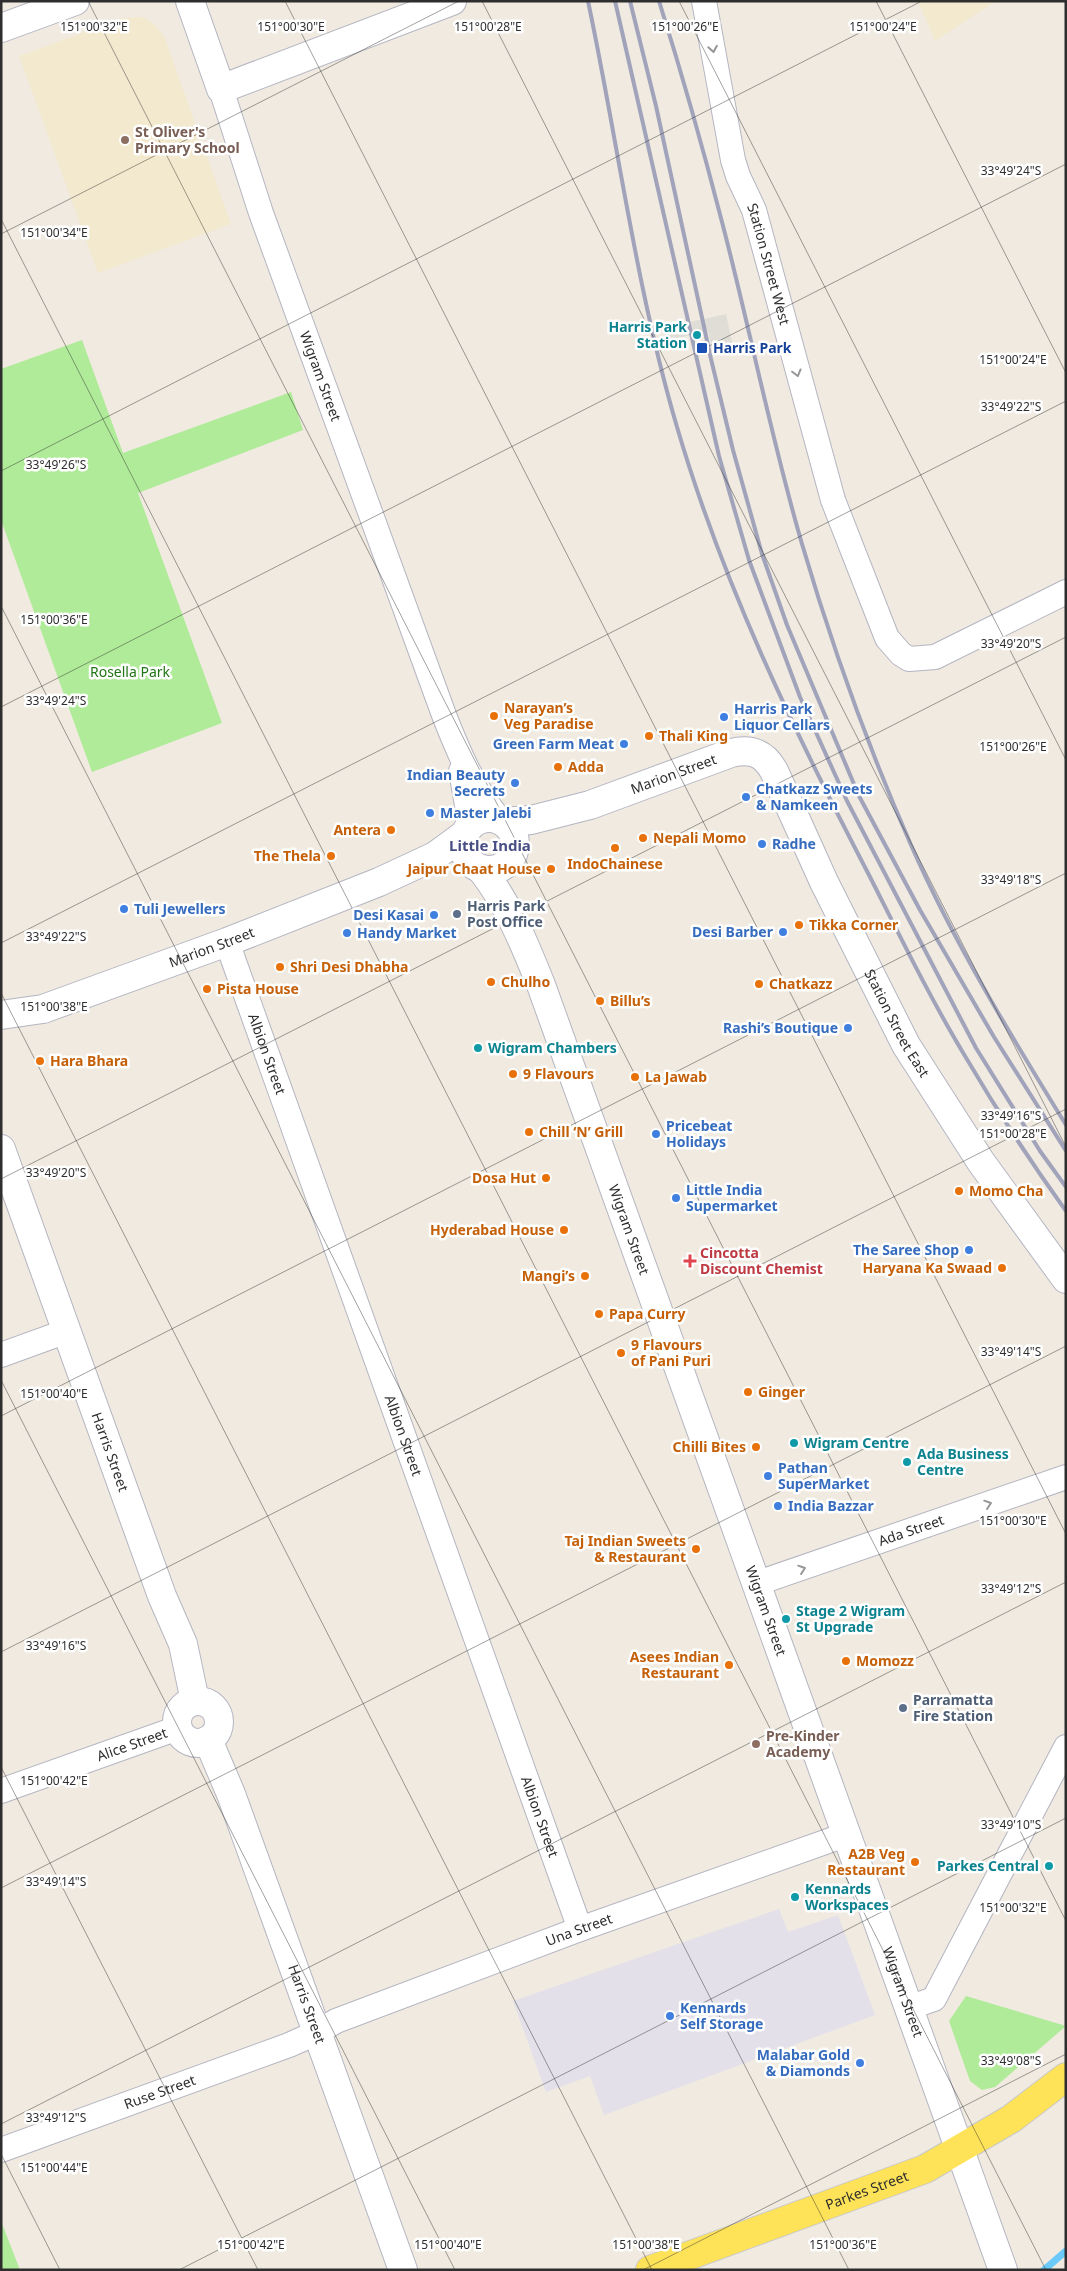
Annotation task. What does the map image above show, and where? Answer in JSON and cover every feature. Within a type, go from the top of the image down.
[{"type":"main road","name":"Parkes Street","points":[[650,2270],[925,2169],[1011,2119],[1066,2077]]},
{"type":"street","points":[[1,28],[75,1]]},
{"type":"street","name":"Wigram Street","points":[[190,1],[261,213],[457,748],[482,795],[501,821]]},
{"type":"street","points":[[221,89],[452,1]]},
{"type":"street","name":"Station Street West","points":[[704,1],[733,160],[738,176],[754,210],[800,384],[840,523],[887,638],[901,654],[909,659],[926,659],[940,655],[1066,592]]},
{"type":"street","name":"Wigram Street","points":[[457,748],[466,798],[466,832]]},
{"type":"street","name":"Marion Street","points":[[501,821],[518,822],[535,819],[590,805],[731,753],[740,751],[757,753]]},
{"type":"street","name":"Station Street East","points":[[757,753],[764,757],[774,771],[824,882],[906,1045],[981,1162],[1066,1279]]},
{"type":"street","name":"Marion Street","points":[[513,853],[538,832],[590,805]]},
{"type":"street","points":[[482,819],[501,821],[513,833],[513,853],[497,869],[476,866],[464,849],[466,832],[474,822],[482,819]]},
{"type":"street","name":"Marion Street","points":[[1,1015],[43,1008],[226,942],[379,882],[435,856],[466,832]]},
{"type":"street","name":"Wigram Street","points":[[513,853],[512,882],[528,953]]},
{"type":"street","name":"Wigram Street","points":[[476,866],[496,889],[528,953],[1003,2270]]},
{"type":"street","name":"Marion Street","points":[[379,882],[443,867],[476,866]]},
{"type":"street","name":"Albion Street","points":[[226,942],[580,1929]]},
{"type":"street","name":"Marion Street","points":[[1,1031],[19,1024],[43,1008]]},
{"type":"street","name":"Harris Street","points":[[1,1149],[162,1596],[183,1644],[195,1700]]},
{"type":"street","points":[[1,1355],[67,1331]]},
{"type":"street","name":"Ada Street","points":[[755,1584],[1066,1477]]},
{"type":"street","points":[[195,1700],[208,1702],[218,1712],[220,1718],[217,1731],[208,1740],[196,1743],[180,1734],[178,1728],[179,1713],[188,1703],[195,1700]]},
{"type":"street","name":"Alice Street","points":[[1,1791],[178,1728]]},
{"type":"street","name":"Harris Street","points":[[208,1740],[231,1794],[316,2034],[403,2270]]},
{"type":"street","points":[[908,2008],[934,1999],[1066,1747]]},
{"type":"street","name":"Una Street","points":[[316,2034],[336,2021],[580,1929],[845,1835]]},
{"type":"street","name":"Ruse Street","points":[[1,2150],[316,2034]]},
{"type":"shaded area","points":[[918,1],[996,1],[935,41]]},
{"type":"shaded area","name":"St Oliver's Primary School","points":[[143,17],[154,24],[164,36],[231,224],[98,273],[19,56],[123,18]]},
{"type":"shaded area","points":[[726,314],[733,346],[712,351],[708,331],[666,341],[663,328]]},
{"type":"shaded area","name":"Kennards Self Storage","points":[[779,1909],[788,1932],[838,1915],[875,2015],[604,2115],[590,2076],[546,2092],[513,2001]]},
{"type":"green space","name":"Rosella Park","points":[[82,340],[123,453],[291,392],[303,430],[138,493],[222,723],[92,772],[1,520],[1,369]]},
{"type":"green space","points":[[966,1996],[1066,2026],[995,2087],[982,2090],[970,2081],[949,2021]]},
{"type":"green space","points":[[1,2221],[20,2270],[1,2270]]},
{"type":"waterway","points":[[1044,2270],[1066,2251]]},
{"type":"railway","points":[[588,1],[628,215],[663,375],[695,485],[738,600],[787,711],[927,989],[989,1096],[1026,1154],[1066,1211]]},
{"type":"railway","points":[[615,1],[719,456],[749,560],[800,697],[847,801],[976,1048],[1040,1151],[1066,1187]]},
{"type":"railway","points":[[630,1],[656,106],[711,359],[733,450],[762,554],[787,625],[859,796],[920,910],[994,1037],[1066,1151]]},
{"type":"railway","points":[[659,1],[715,194],[791,504],[838,658],[895,808],[945,917],[1004,1022],[1066,1125]]},
{"type":"place","name":"St Oliver's Primary School","points":[[125,140]]},
{"type":"place","name":"Harris Park Station","points":[[697,335]]},
{"type":"place","name":"Harris Park","points":[[702,348]]},
{"type":"place","name":"Narayan’s Veg Paradise","points":[[494,716]]},
{"type":"place","name":"Harris Park Liquor Cellars","points":[[724,717]]},
{"type":"place","name":"Thali King","points":[[649,736]]},
{"type":"place","name":"Green Farm Meat","points":[[624,744]]},
{"type":"place","name":"Adda","points":[[558,767]]},
{"type":"place","name":"Indian Beauty Secrets","points":[[515,783]]},
{"type":"place","name":"Chatkazz Sweets & Namkeen","points":[[746,797]]},
{"type":"place","name":"Master Jalebi","points":[[430,813]]},
{"type":"place","name":"Antera","points":[[391,830]]},
{"type":"place","name":"Nepali Momo","points":[[643,838]]},
{"type":"place","name":"Radhe","points":[[762,844]]},
{"type":"place","name":"IndoChainese","points":[[615,848]]},
{"type":"place","name":"The Thela","points":[[331,856]]},
{"type":"place","name":"Jaipur Chaat House","points":[[551,869]]},
{"type":"place","name":"Tuli Jewellers","points":[[124,909]]},
{"type":"place","name":"Harris Park Post Office","points":[[457,914]]},
{"type":"place","name":"Desi Kasai","points":[[434,915]]},
{"type":"place","name":"Tikka Corner","points":[[799,925]]},
{"type":"place","name":"Desi Barber","points":[[783,932]]},
{"type":"place","name":"Handy Market","points":[[347,933]]},
{"type":"place","name":"Shri Desi Dhabha","points":[[280,967]]},
{"type":"place","name":"Chulho","points":[[491,982]]},
{"type":"place","name":"Chatkazz","points":[[759,984]]},
{"type":"place","name":"Pista House","points":[[207,989]]},
{"type":"place","name":"Billu’s","points":[[600,1001]]},
{"type":"place","name":"Rashi’s Boutique","points":[[848,1028]]},
{"type":"place","name":"Wigram Chambers","points":[[478,1048]]},
{"type":"place","name":"Hara Bhara","points":[[40,1061]]},
{"type":"place","name":"9 Flavours","points":[[513,1074]]},
{"type":"place","name":"La Jawab","points":[[635,1077]]},
{"type":"place","name":"Chill ‘N’ Grill","points":[[529,1132]]},
{"type":"place","name":"Pricebeat Holidays","points":[[656,1134]]},
{"type":"place","name":"Dosa Hut","points":[[546,1178]]},
{"type":"place","name":"Momo Cha","points":[[959,1191]]},
{"type":"place","name":"Little India Supermarket","points":[[676,1198]]},
{"type":"place","name":"Hyderabad House","points":[[564,1230]]},
{"type":"place","name":"The Saree Shop","points":[[969,1250]]},
{"type":"place","name":"Cincotta Discount Chemist","points":[[690,1261]]},
{"type":"place","name":"Haryana Ka Swaad","points":[[1002,1268]]},
{"type":"place","name":"Mangi’s","points":[[585,1276]]},
{"type":"place","name":"Papa Curry","points":[[599,1314]]},
{"type":"place","name":"9 Flavours of Pani Puri","points":[[621,1353]]},
{"type":"place","name":"Ginger","points":[[748,1392]]},
{"type":"place","name":"Wigram Centre","points":[[794,1443]]},
{"type":"place","name":"Chilli Bites","points":[[756,1447]]},
{"type":"place","name":"Ada Business Centre","points":[[907,1462]]},
{"type":"place","name":"Pathan SuperMarket","points":[[768,1476]]},
{"type":"place","name":"India Bazzar","points":[[778,1506]]},
{"type":"place","name":"Taj Indian Sweets & Restaurant","points":[[696,1549]]},
{"type":"place","name":"Stage 2 Wigram St Upgrade","points":[[786,1619]]},
{"type":"place","name":"Momozz","points":[[846,1661]]},
{"type":"place","name":"Asees Indian Restaurant","points":[[729,1665]]},
{"type":"place","name":"Parramatta Fire Station","points":[[903,1708]]},
{"type":"place","name":"Pre-Kinder Academy","points":[[756,1744]]},
{"type":"place","name":"A2B Veg Restaurant","points":[[915,1862]]},
{"type":"place","name":"Parkes Central","points":[[1049,1866]]},
{"type":"place","name":"Kennards Workspaces","points":[[795,1897]]},
{"type":"place","name":"Kennards Self Storage","points":[[670,2016]]},
{"type":"place","name":"Malabar Gold & Diamonds","points":[[860,2063]]},
{"type":"district","name":"Little India","points":[[490,846]]}]
